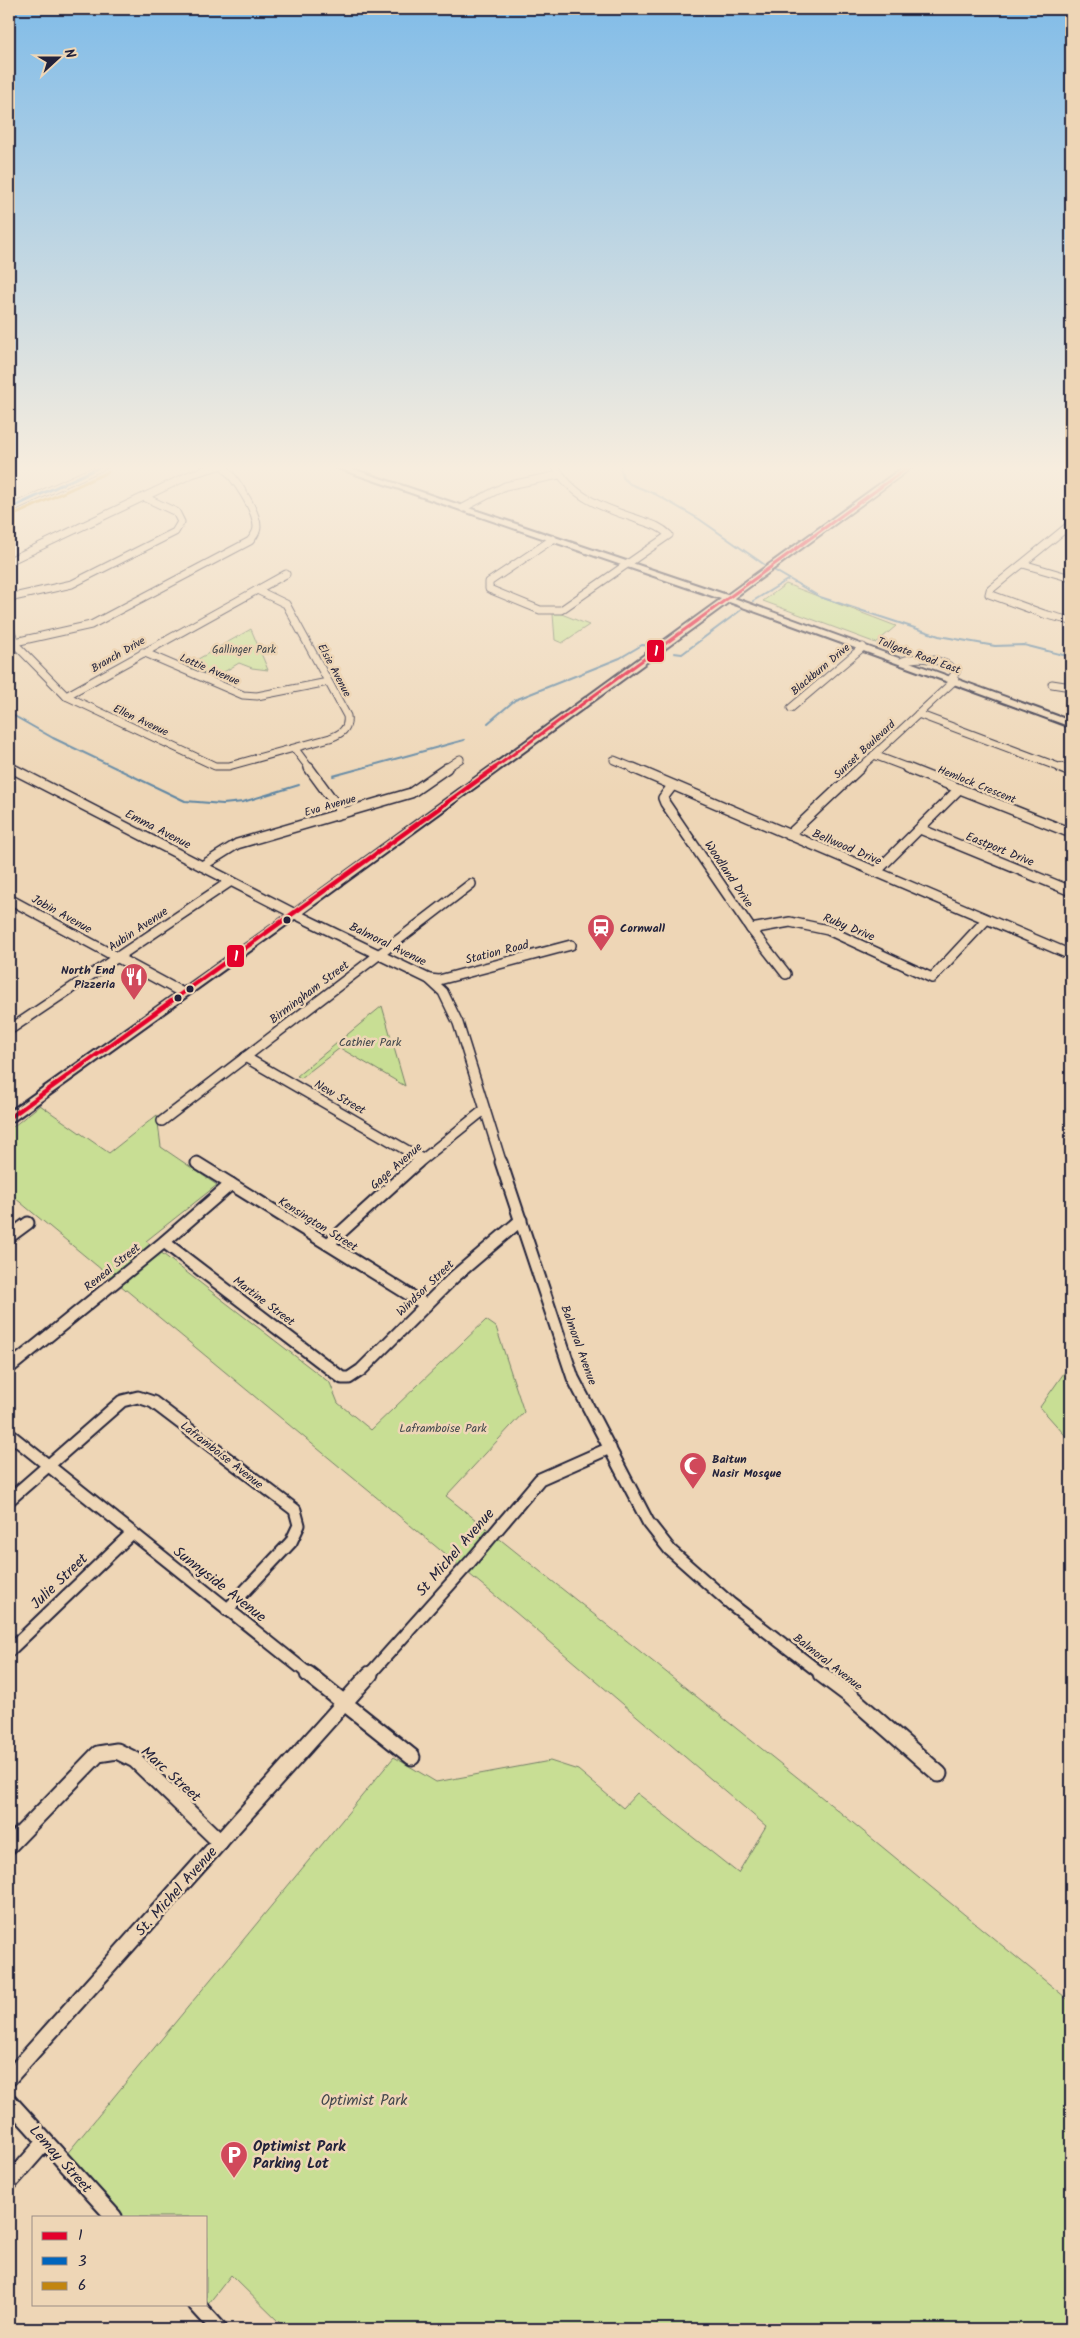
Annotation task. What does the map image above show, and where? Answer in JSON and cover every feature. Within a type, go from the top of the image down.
[{"type":"street","points":[[9,598],[72,584],[92,574]]},
{"type":"street","points":[[12,643],[91,625],[187,574]]},
{"type":"street","name":"Branch Drive","points":[[66,696],[286,574]]},
{"type":"street","points":[[501,574],[489,582],[488,589],[540,610],[555,611],[565,609],[614,574]]},
{"type":"street","name":"Tollgate Road East","points":[[657,574],[953,679],[1071,724]]},
{"type":"street","points":[[9,1118],[295,914],[762,574]]},
{"type":"street","points":[[1010,574],[990,590],[989,594],[1044,614],[1071,621]]},
{"type":"street","points":[[1058,574],[1071,578]]},
{"type":"street","name":"Elsie Avenue","points":[[257,590],[286,604],[348,718],[346,727],[338,736],[296,749]]},
{"type":"street","name":"Ellen Avenue","points":[[9,626],[12,643],[66,696],[215,766],[229,766],[296,749]]},
{"type":"street","name":"Blackburn Drive","points":[[791,708],[863,647]]},
{"type":"street","name":"Lottie Avenue","points":[[144,652],[243,695],[257,696],[328,682]]},
{"type":"street","name":"Sunset Boulevard","points":[[788,835],[953,679]]},
{"type":"street","points":[[1052,684],[1071,688]]},
{"type":"street","points":[[918,714],[1071,772]]},
{"type":"street","points":[[296,749],[342,813]]},
{"type":"street","name":"Hemlock Crescent","points":[[874,755],[1071,833]]},
{"type":"street","name":"Eva Avenue","points":[[202,866],[232,846],[413,792],[460,760]]},
{"type":"street","name":"Bellwood Drive","points":[[614,760],[1071,955]]},
{"type":"street","name":"Emma Avenue","points":[[9,767],[295,914]]},
{"type":"street","name":"Woodland Drive","points":[[672,786],[663,798],[665,803],[751,929],[786,974]]},
{"type":"street","points":[[876,872],[959,789]]},
{"type":"street","name":"Eastport Drive","points":[[920,829],[1071,891]]},
{"type":"street","name":"Aubin Avenue","points":[[9,1030],[231,881]]},
{"type":"street","name":"Birmingham Street","points":[[162,1120],[471,884]]},
{"type":"street","name":"Jobin Avenue","points":[[9,899],[116,959],[183,993]]},
{"type":"street","name":"Balmoral Avenue","points":[[295,914],[429,979],[443,992],[458,1023],[484,1110],[573,1378],[648,1522],[670,1550],[730,1604],[849,1695],[940,1774]]},
{"type":"street","name":"Ruby Drive","points":[[751,929],[790,922],[828,930],[932,978],[986,920]]},
{"type":"street","name":"Station Road","points":[[429,979],[439,980],[571,945]]},
{"type":"street","name":"New Street","points":[[245,1057],[422,1159]]},
{"type":"street","name":"Gage Avenue","points":[[328,1244],[422,1159],[484,1110]]},
{"type":"street","name":"Kensington Street","points":[[198,1163],[426,1305]]},
{"type":"street","name":"Reneal Street","points":[[9,1368],[164,1242],[231,1184]]},
{"type":"street","name":"Windsor Street","points":[[349,1378],[361,1370],[454,1277],[521,1220]]},
{"type":"street","points":[[9,1237],[28,1223]]},
{"type":"street","name":"Martine Street","points":[[164,1242],[342,1378],[349,1378]]},
{"type":"street","name":"Laframboise Avenue","points":[[9,1500],[122,1401],[138,1396],[154,1402],[295,1510],[299,1525],[291,1542],[227,1610]]},
{"type":"street","name":"Sunnyside Avenue","points":[[9,1434],[131,1534],[412,1757]]},
{"type":"street","name":"St Michel Avenue","points":[[343,1703],[470,1562],[540,1479],[610,1448]]},
{"type":"street","name":"Julie Street","points":[[9,1651],[131,1534]]},
{"type":"street","name":"St. Michel Avenue","points":[[9,2078],[343,1703]]},
{"type":"street","name":"Marc Street","points":[[9,1846],[98,1754],[117,1751],[135,1760],[220,1842]]},
{"type":"street","name":"Lemay Street","points":[[9,2102],[113,2216]]},
{"type":"street","points":[[9,2183],[45,2142]]},
{"type":"street","points":[[198,2306],[219,2329]]},
{"type":"green space","points":[[786,584],[896,626],[876,643],[763,601]]},
{"type":"green space","points":[[559,613],[589,625],[562,643],[555,640],[553,614]]},
{"type":"green space","name":"Gallinger Park","points":[[251,629],[268,670],[252,668],[239,663],[212,679],[184,667]]},
{"type":"green space","name":"Cathier Park","points":[[382,1006],[405,1086],[340,1048],[301,1078],[297,1076]]},
{"type":"green space","points":[[40,1105],[109,1153],[157,1115],[161,1147],[217,1185],[146,1241],[330,1383],[338,1403],[371,1430],[486,1320],[496,1327],[524,1412],[446,1496],[802,1781],[1071,2002],[1071,2329],[286,2329],[231,2275],[208,2304],[208,2216],[112,2216],[61,2161],[394,1757],[436,1782],[550,1761],[578,1770],[623,1808],[637,1793],[738,1873],[766,1826],[515,1612],[9,1193],[9,1179],[12,1177],[9,1174],[9,1130]]},
{"type":"green space","points":[[1071,1363],[1071,1442],[1040,1407]]},
{"type":"waterway","points":[[781,574],[820,597],[939,636],[995,646],[1024,645],[1071,657]]},
{"type":"waterway","points":[[753,601],[789,579]]},
{"type":"waterway","points":[[674,653],[682,654],[741,610]]},
{"type":"waterway","points":[[488,723],[515,700],[620,658],[642,645],[654,646]]},
{"type":"waterway","points":[[9,713],[53,738],[185,801],[223,804],[243,802],[299,785]]},
{"type":"waterway","points":[[333,776],[464,740]]},
{"type":"transit line","name":"1","points":[[9,1118],[295,914],[761,574]]},
{"type":"place","name":"Cornwall","points":[[601,952]]},
{"type":"place","name":"North End Pizzeria","points":[[134,1001]]},
{"type":"place","name":"Baitun Nasir Mosque","points":[[693,1490]]},
{"type":"place","name":"Optimist Park Parking Lot","points":[[234,2179]]},
{"type":"park label","name":"Laframboise Park","points":[[443,1428]]},
{"type":"park label","name":"Optimist Park","points":[[364,2100]]}]
